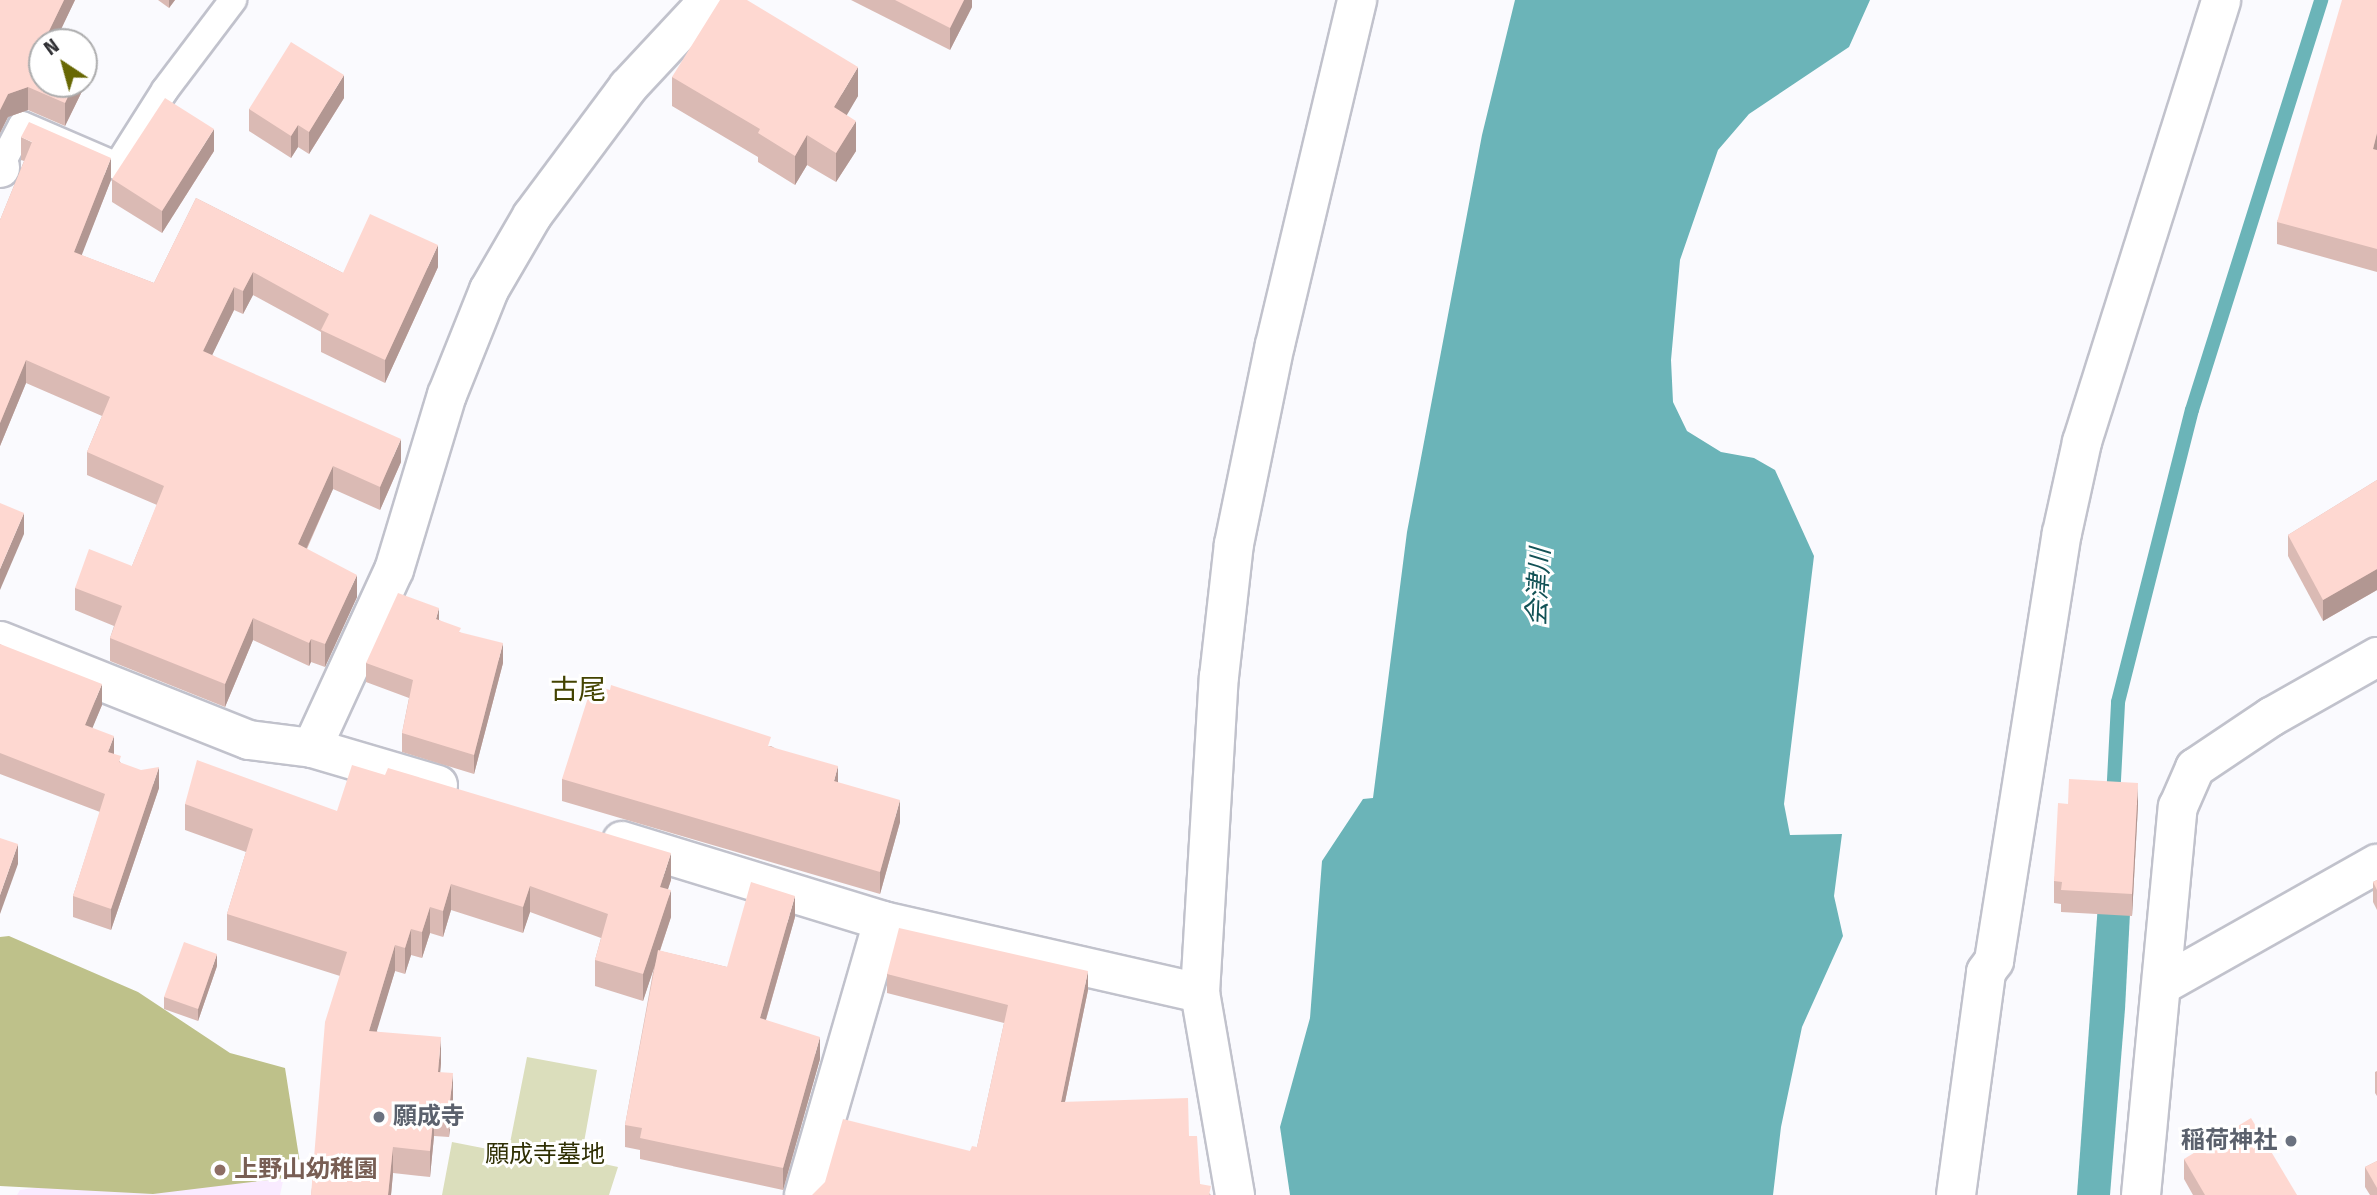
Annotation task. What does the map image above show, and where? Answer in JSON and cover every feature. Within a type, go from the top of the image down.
[{"type":"street","points":[[312,748],[394,570],[447,396],[489,290],[532,216],[628,87],[709,0]]},
{"type":"street","points":[[1235,1195],[1200,993],[1219,677],[1234,544],[1275,345],[1357,0]]},
{"type":"street","points":[[1956,1195],[1986,972],[1994,961],[2062,533],[2082,442],[2221,0]]},
{"type":"street","points":[[0,641],[249,740],[312,748],[475,796]]},
{"type":"street","points":[[2141,1195],[2178,807],[2195,768],[2271,717],[2377,657]]},
{"type":"street","points":[[594,832],[883,921],[1200,993]]},
{"type":"street","points":[[2162,985],[2377,864]]},
{"type":"street","points":[[804,1195],[883,921]]},
{"type":"lane","points":[[0,167],[22,125],[117,166],[165,90],[233,0]]},
{"type":"shaded area","name":"上野山幼稚園","points":[[290,1149],[280,1195],[17,1195],[20,1190]]},
{"type":"green space","points":[[9,936],[138,992],[230,1053],[285,1068],[302,1176],[153,1194],[0,1186],[0,937]]},
{"type":"green space","name":"願成寺墓地","points":[[527,1057],[597,1070],[581,1159],[618,1167],[609,1195],[442,1195],[452,1142],[508,1153]]},
{"type":"water","name":"会津川","points":[[1515,0],[1870,0],[1849,47],[1749,114],[1718,150],[1680,260],[1671,360],[1673,402],[1687,431],[1721,452],[1754,458],[1775,470],[1814,556],[1784,804],[1790,835],[1842,834],[1834,896],[1843,936],[1802,1027],[1781,1127],[1773,1195],[1290,1195],[1280,1127],[1310,1018],[1322,861],[1363,799],[1373,798],[1407,532],[1482,135]]},
{"type":"water","points":[[2098,904],[2130,913],[2125,1009],[2110,1195],[2077,1195]]},
{"type":"building","points":[[0,0],[64,0],[50,28],[28,28],[28,87],[8,94],[0,110]]},
{"type":"building","points":[[720,0],[747,0],[858,67],[834,107],[856,121],[836,153],[807,135],[795,156],[758,133],[760,129],[672,77]]},
{"type":"building","points":[[895,0],[964,0],[950,28]]},
{"type":"building","points":[[2342,0],[2377,0],[2377,133],[2373,149],[2377,150],[2377,249],[2277,222]]},
{"type":"building","points":[[291,42],[344,75],[309,132],[298,125],[291,136],[249,109]]},
{"type":"building","points":[[53,98],[67,98],[65,103]]},
{"type":"building","points":[[165,98],[214,129],[162,211],[112,179]]},
{"type":"building","points":[[29,122],[111,158],[74,252],[154,283],[196,198],[343,273],[370,214],[438,245],[385,360],[321,330],[329,314],[253,272],[243,291],[234,287],[203,351],[401,439],[380,487],[333,466],[298,544],[357,575],[325,644],[311,639],[309,643],[253,618],[225,684],[110,638],[122,606],[75,588],[89,549],[132,566],[164,486],[87,452],[110,397],[26,360],[0,423],[0,220],[32,142],[21,137]]},
{"type":"building","points":[[2377,480],[2377,569],[2323,600],[2288,535]]},
{"type":"building","points":[[0,503],[24,513],[0,569]]},
{"type":"building","points":[[398,593],[439,608],[436,619],[461,628],[459,632],[503,643],[474,755],[402,733],[413,680],[366,663]]},
{"type":"building","points":[[0,644],[102,684],[85,725],[114,736],[108,752],[121,756],[119,762],[141,770],[159,767],[111,909],[73,896],[105,794],[0,753]]},
{"type":"building","points":[[592,685],[610,690],[611,685],[771,737],[768,746],[838,766],[834,781],[900,800],[880,872],[562,779]]},
{"type":"building","points":[[197,760],[337,811],[352,765],[385,775],[388,768],[671,853],[660,887],[671,890],[643,974],[595,960],[608,914],[530,886],[523,907],[451,884],[443,911],[430,907],[422,932],[411,929],[405,948],[395,945],[369,1031],[441,1037],[438,1072],[453,1073],[449,1111],[434,1110],[430,1151],[393,1147],[388,1195],[311,1195],[325,1022],[347,952],[227,914],[253,829],[185,804]]},
{"type":"building","points":[[2069,779],[2138,783],[2132,894],[2061,890],[2062,882],[2054,881],[2058,803],[2068,804]]},
{"type":"building","points":[[0,838],[18,844],[0,895]]},
{"type":"building","points":[[751,882],[795,896],[760,1018],[820,1037],[783,1168],[640,1138],[642,1128],[625,1125],[658,950],[727,967]]},
{"type":"building","points":[[899,928],[1088,971],[1061,1102],[1188,1098],[1189,1136],[1197,1136],[1200,1184],[1211,1186],[1209,1195],[812,1195],[825,1182],[843,1119],[970,1151],[972,1146],[977,1147],[1008,1005],[887,974]]},
{"type":"building","points":[[184,942],[217,954],[198,1009],[164,997]]},
{"type":"building","points":[[2251,1118],[2297,1195],[2205,1195],[2184,1159]]},
{"type":"building","points":[[2377,1161],[2377,1188],[2365,1167]]},
{"type":"waterway","points":[[2113,799],[2118,702],[2192,410],[2321,0]]},
{"type":"place","name":"願成寺","points":[[379,1117]]},
{"type":"place","name":"稲荷神社","points":[[2291,1141]]},
{"type":"place","name":"上野山幼稚園","points":[[220,1170]]},
{"type":"district","name":"古尾","points":[[578,690]]}]
